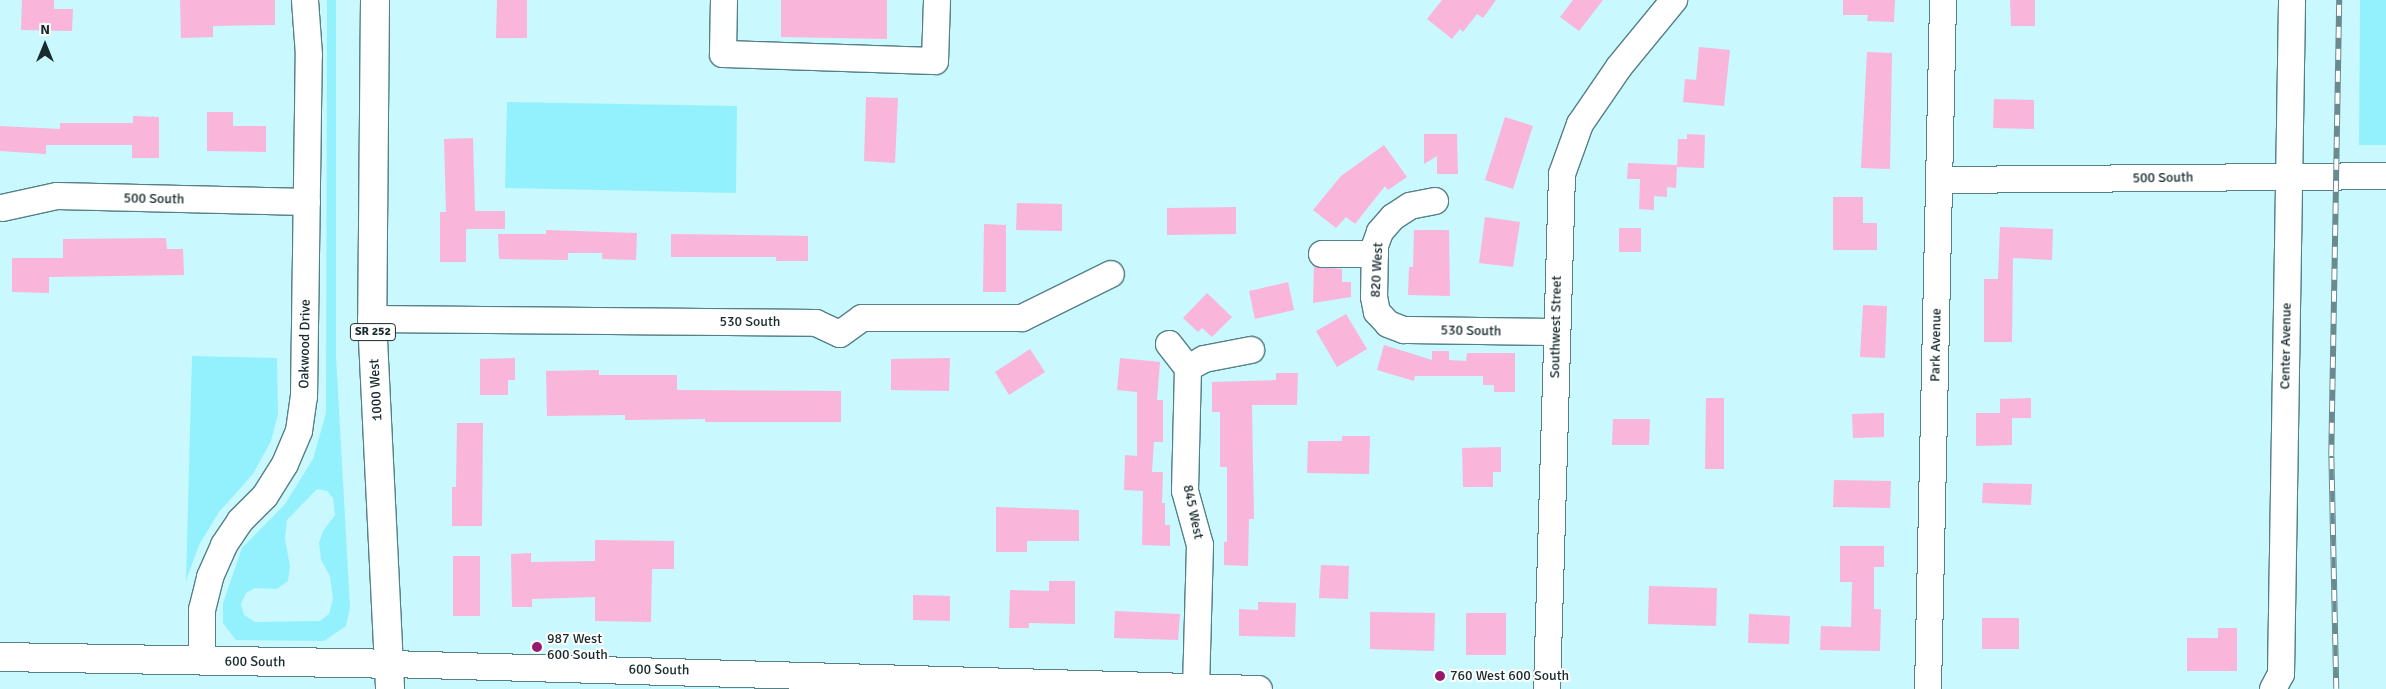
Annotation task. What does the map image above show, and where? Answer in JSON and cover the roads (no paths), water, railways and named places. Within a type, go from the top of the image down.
[{"type":"main road","name":"1000 West","points":[[375,0],[372,319],[390,677]]},
{"type":"main road","name":"600 South","points":[[0,657],[202,661],[390,677]]},
{"type":"street","name":"Oakwood Drive","points":[[202,661],[202,610],[210,577],[224,545],[240,521],[265,496],[285,464],[299,431],[304,397],[309,55],[305,0]]},
{"type":"street","points":[[724,0],[723,54],[935,61],[937,0]]},
{"type":"street","name":"Southwest Street","points":[[1547,689],[1562,174],[1577,132],[1620,67],[1674,0]]},
{"type":"street","name":"Park Avenue","points":[[1928,689],[1943,0]]},
{"type":"street","name":"Center Avenue","points":[[2273,689],[2281,674],[2292,0]]},
{"type":"street","name":"500 South","points":[[1940,180],[2386,176]]},
{"type":"street","name":"500 South","points":[[2,208],[58,196],[306,202]]},
{"type":"street","name":"820 West","points":[[1388,324],[1377,312],[1375,254],[1380,232],[1393,217],[1410,206],[1435,201]]},
{"type":"street","points":[[1322,254],[1375,254]]},
{"type":"street","name":"530 South","points":[[372,319],[816,323],[840,334],[862,318],[1022,318],[1111,274]]},
{"type":"street","name":"530 South","points":[[1388,324],[1404,330],[1556,332]]},
{"type":"street","points":[[1169,344],[1188,368],[1204,359],[1251,350]]},
{"type":"street","name":"845 West","points":[[1188,368],[1185,491],[1200,545],[1196,687]]},
{"type":"street","name":"600 South","points":[[390,677],[1259,689]]},
{"type":"railway","points":[[2336,689],[2331,456],[2339,0]]},
{"type":"place","name":"987 West 600 South","points":[[537,647]]},
{"type":"place","name":"760 West 600 South","points":[[1440,676]]}]
